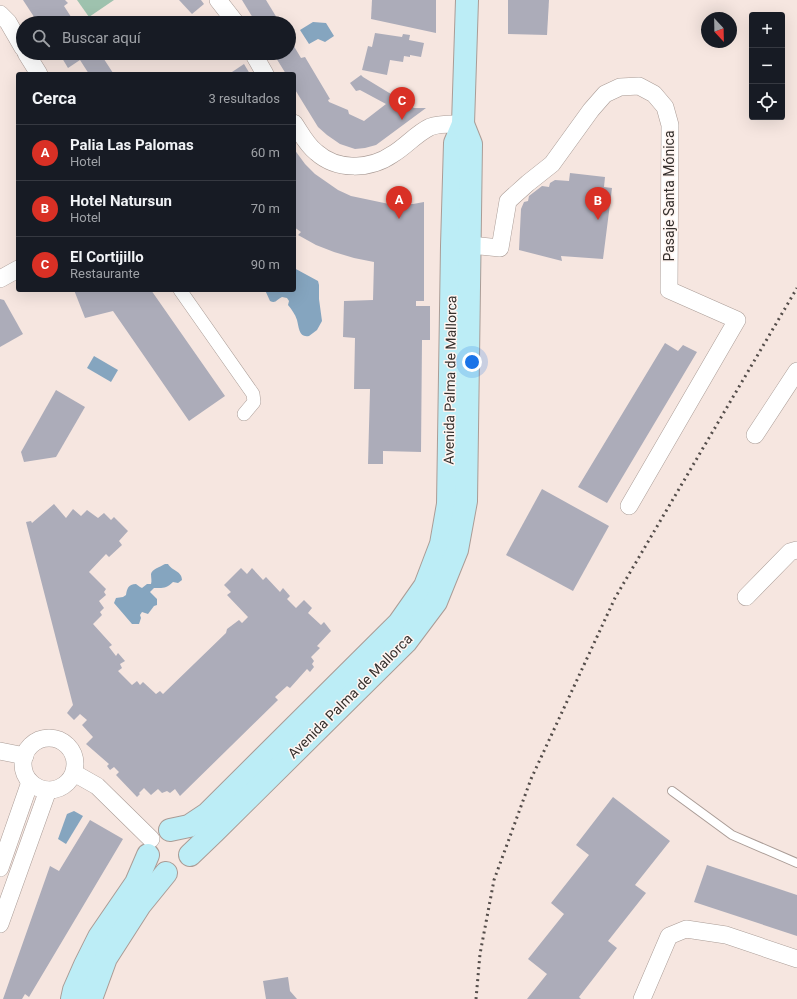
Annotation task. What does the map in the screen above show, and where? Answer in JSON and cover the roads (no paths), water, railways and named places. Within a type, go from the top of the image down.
[{"type":"main road","points":[[461,245],[471,144],[463,124],[467,0]]},
{"type":"main road","name":"Avenida Palma de Mallorca","points":[[156,842],[189,826],[207,814],[399,623],[425,586],[441,544],[448,504],[461,245]]},
{"type":"main road","name":"Avenida Palma de Mallorca","points":[[190,855],[406,642],[436,602],[457,550],[466,501],[461,245]]},
{"type":"main road","points":[[75,997],[99,937],[136,884],[156,842],[177,832],[183,835],[188,841],[190,848],[188,861],[185,866],[173,873],[160,871],[150,862],[156,842]]},
{"type":"main road","points":[[75,997],[106,958],[140,905],[166,873]]},
{"type":"street","points":[[218,0],[231,16]]},
{"type":"street","points":[[0,14],[8,22],[16,36]]},
{"type":"street","points":[[30,60],[37,72]]},
{"type":"street","points":[[257,60],[264,72]]},
{"type":"street","name":"Pasaje Santa Mónica","points":[[461,245],[500,248],[508,201],[552,164],[591,110],[605,94],[620,87],[639,86],[654,94],[666,107],[670,125],[669,290],[737,320],[629,506]]},
{"type":"street","points":[[296,126],[306,142],[316,153],[328,160],[340,165],[367,166],[392,155],[430,127],[463,124]]},
{"type":"street","points":[[0,279],[16,270]]},
{"type":"street","points":[[181,292],[253,394],[254,402],[244,414]]},
{"type":"street","points":[[754,436],[797,372]]},
{"type":"street","points":[[746,597],[790,552],[797,550]]},
{"type":"street","points":[[48,738],[57,740],[66,744],[72,751],[75,760],[74,773],[64,786],[54,790],[38,788],[30,782],[24,770],[25,756],[30,747],[38,741],[48,738]]},
{"type":"street","points":[[0,751],[25,756]]},
{"type":"street","points":[[74,773],[97,786],[156,842]]},
{"type":"street","points":[[0,868],[30,782]]},
{"type":"street","points":[[0,924],[48,790]]},
{"type":"street","points":[[642,999],[669,936],[686,929],[726,935],[797,959]]},
{"type":"lane","points":[[672,791],[732,835],[797,863]]},
{"type":"water","points":[[313,22],[326,23],[334,36],[325,42],[318,39],[309,44],[300,30]]},
{"type":"water","points":[[296,269],[318,281],[322,321],[317,330],[309,336],[303,335],[300,332],[297,320],[292,310],[288,305],[289,301],[287,298],[282,297],[275,302],[270,301],[266,292],[296,292]]},
{"type":"water","points":[[94,356],[118,370],[111,382],[87,368]]},
{"type":"water","points":[[165,564],[168,564],[179,573],[182,580],[178,583],[173,582],[164,588],[154,588],[150,592],[157,599],[157,605],[154,606],[148,614],[142,612],[140,615],[141,618],[139,624],[132,624],[114,603],[116,598],[126,595],[127,589],[131,585],[136,584],[142,588],[147,584],[151,584],[152,572]]},
{"type":"water","points":[[74,811],[83,816],[66,844],[58,839],[67,814]]},
{"type":"railway","points":[[476,999],[480,954],[494,880],[531,779],[615,598],[797,288]]},
{"type":"place","name":"El Cortijillo","points":[[402,120]]},
{"type":"place","name":"Palia Las Palomas","points":[[399,219]]},
{"type":"place","name":"Hotel Natursun","points":[[598,220]]}]
